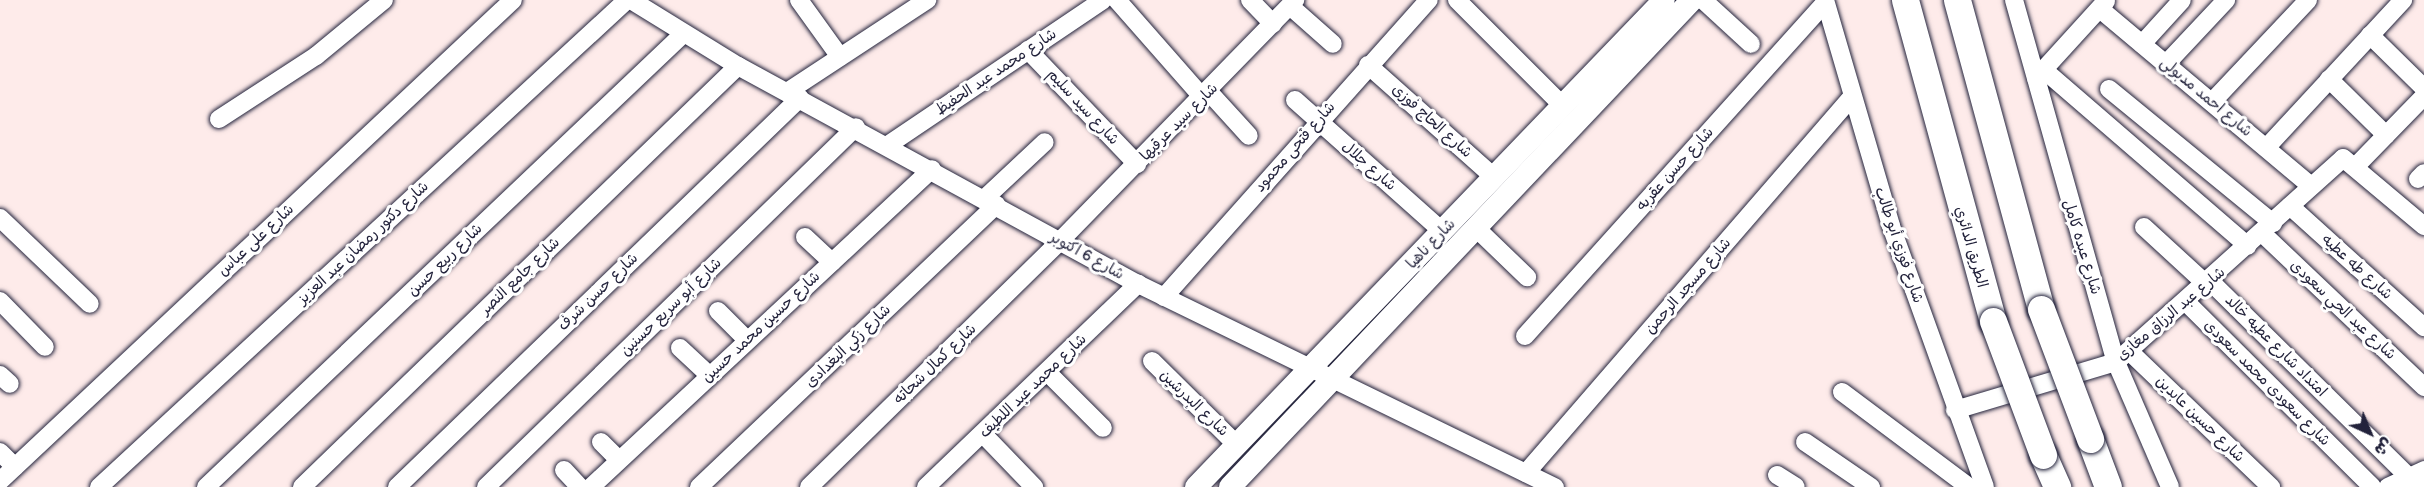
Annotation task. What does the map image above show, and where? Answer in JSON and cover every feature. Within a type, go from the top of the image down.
[{"type":"highway","name":"الطريق الدائري","points":[[1905,0],[1993,321],[2057,487]]},
{"type":"highway","points":[[1957,0],[2041,309],[2108,487]]},
{"type":"main road","name":"شارع ناهيا","points":[[1230,487],[1476,228],[1533,152],[1563,106],[1664,0]]},
{"type":"main road","name":"شارع ناهيا","points":[[1196,487],[1495,177],[1533,152],[1692,0]]},
{"type":"street","points":[[219,119],[316,56],[384,0]]},
{"type":"street","name":"شارع على عباس","points":[[0,481],[513,0]]},
{"type":"street","name":"شارع 6 اكتوبر","points":[[629,0],[738,66],[856,127],[1138,284],[1555,487]]},
{"type":"street","name":"شارع دكتور رمضان عبد العزيز","points":[[99,487],[629,0]]},
{"type":"street","points":[[799,0],[840,57]]},
{"type":"street","name":"شارع حسن شرف","points":[[397,487],[794,95],[840,57],[926,0]]},
{"type":"street","name":"شارع محمد عبد الحفيظ","points":[[888,145],[1103,0]]},
{"type":"street","points":[[1117,0],[1206,95],[1249,135]]},
{"type":"street","points":[[1250,0],[1273,24]]},
{"type":"street","name":"شارع فتحى محمود","points":[[1164,297],[1318,121],[1429,0]]},
{"type":"street","points":[[1457,0],[1563,106]]},
{"type":"street","points":[[1703,0],[1751,44]]},
{"type":"street","name":"شارع عبده كامل","points":[[2014,0],[2122,356],[2170,487]]},
{"type":"street","points":[[2142,44],[2182,0]]},
{"type":"street","points":[[2166,64],[2226,0]]},
{"type":"street","points":[[2212,102],[2308,0]]},
{"type":"street","points":[[2266,148],[2403,0]]},
{"type":"street","name":"شارع فوزي أبو طالب","points":[[1825,1],[1851,98],[1955,410],[1985,487]]},
{"type":"street","name":"شارع حسن عقربه","points":[[1525,336],[1825,1]]},
{"type":"street","points":[[1292,3],[1333,44]]},
{"type":"street","name":"شارع سيد عرقبها","points":[[1060,242],[1206,95],[1292,3]]},
{"type":"street","points":[[2104,4],[2038,76],[2248,246]]},
{"type":"street","name":"شارع احمد مدبولى","points":[[2104,4],[2142,44],[2311,186]]},
{"type":"street","name":"شارع ربيع حسن","points":[[206,487],[684,33]]},
{"type":"street","points":[[2370,35],[2424,88]]},
{"type":"street","name":"شارع سيد سليم","points":[[1028,50],[1137,164]]},
{"type":"street","name":"شارع الحاج فوزى","points":[[1368,65],[1495,177]]},
{"type":"street","name":"شارع جامع النصر","points":[[302,487],[738,66]]},
{"type":"street","points":[[2330,80],[2386,135]]},
{"type":"street","name":"شارع عبد الحي سعودى","points":[[2109,89],[2267,228],[2424,387]]},
{"type":"street","name":"شارع عبد الرزاق مغازى","points":[[1955,410],[2122,356],[2187,303],[2343,158],[2354,162],[2386,135],[2424,96]]},
{"type":"street","name":"شارع مسجد الرحمن","points":[[1526,473],[1851,98]]},
{"type":"street","name":"شارع جلال","points":[[1295,100],[1443,232]]},
{"type":"street","name":"شارع أبو سريع حسنين","points":[[486,487],[856,127]]},
{"type":"street","name":"شارع زكي البغدادى","points":[[699,487],[990,202],[1045,142]]},
{"type":"street","points":[[2354,162],[2424,226]]},
{"type":"street","name":"شارع حسين محمد حسين","points":[[591,487],[932,169]]},
{"type":"street","name":"شارع طه عطيه","points":[[2290,206],[2424,327]]},
{"type":"street","points":[[0,218],[90,304]]},
{"type":"street","name":"امتداد شارع عطيه خالد","points":[[2144,227],[2209,283],[2417,478]]},
{"type":"street","points":[[1476,228],[1527,277]]},
{"type":"street","points":[[805,237],[832,262]]},
{"type":"street","name":"شارع كمال شحاته","points":[[809,487],[1060,242]]},
{"type":"street","name":"شارع محمد عبد اللطيف","points":[[933,485],[1138,284]]},
{"type":"street","points":[[0,301],[45,347]]},
{"type":"street","name":"شارع سعودى محمد سعودى","points":[[2187,303],[2372,487]]},
{"type":"street","points":[[718,311],[747,340]]},
{"type":"street","points":[[680,348],[709,375]]},
{"type":"street","name":"شارع حسين عابدين","points":[[2122,356],[2271,487]]},
{"type":"street","name":"شارع البدرشين","points":[[1152,361],[1236,444]]},
{"type":"street","points":[[1047,372],[1102,428]]},
{"type":"street","points":[[1842,392],[1969,487]]},
{"type":"street","points":[[983,434],[1034,487]]},
{"type":"street","points":[[601,442],[619,460]]},
{"type":"street","points":[[1804,442],[1871,487]]},
{"type":"street","points":[[0,452],[15,467]]},
{"type":"street","points":[[564,471],[580,487]]},
{"type":"street","points":[[1777,475],[1796,487]]},
{"type":"street","points":[[2388,487],[2417,478]]}]
